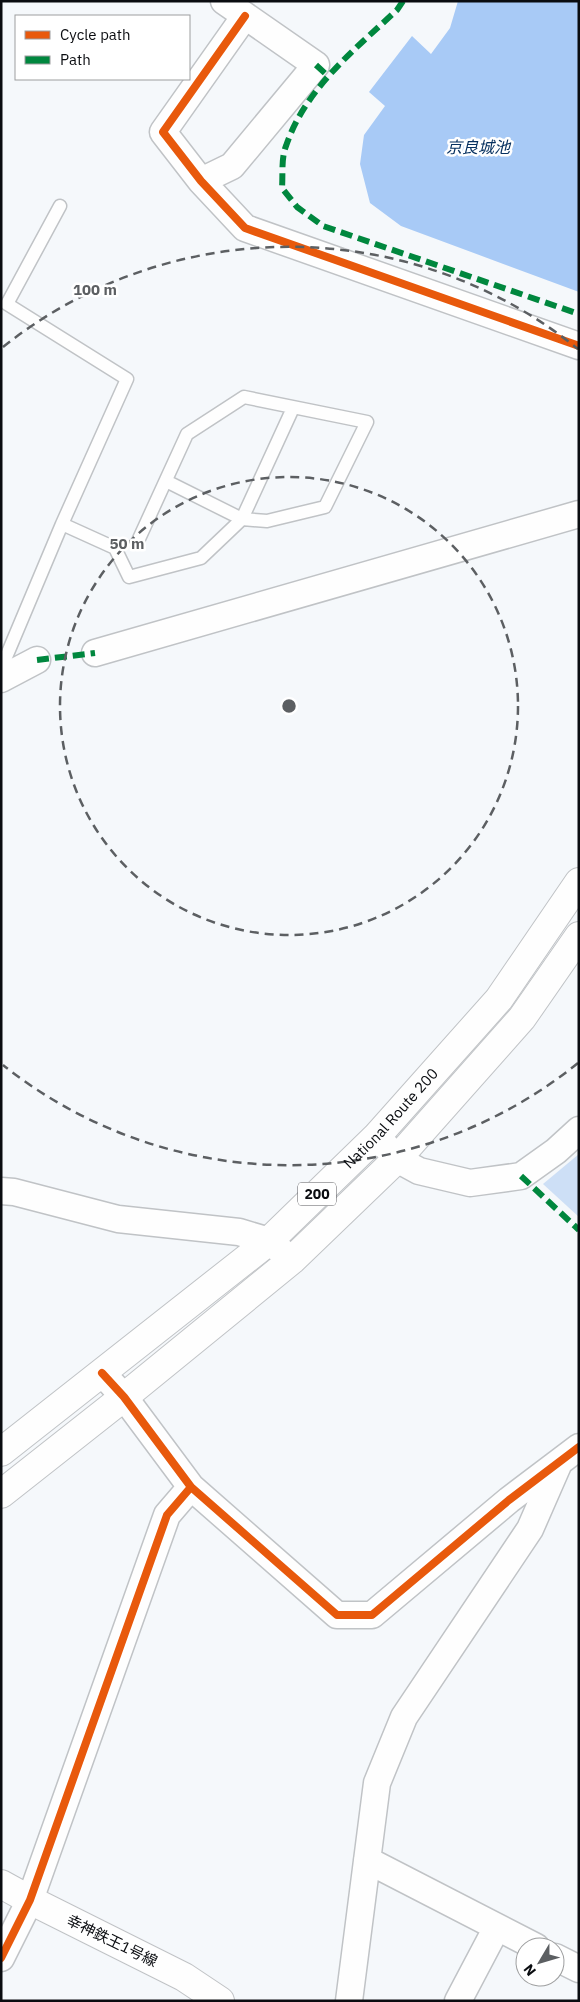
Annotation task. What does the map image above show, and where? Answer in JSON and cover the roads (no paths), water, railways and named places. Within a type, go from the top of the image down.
[{"type":"main road","name":"National Route 200","points":[[1,1452],[269,1242],[377,1136],[499,999],[579,882]]},
{"type":"main road","name":"National Route 200","points":[[1,1494],[292,1260],[397,1159],[522,1018],[579,936]]},
{"type":"main road","name":"幸神鉄王1号線","points":[[1,1884],[184,1976],[220,2001]]},
{"type":"street","points":[[201,181],[232,166],[316,66],[224,1]]},
{"type":"street","points":[[245,16],[163,132],[201,181],[245,228],[579,346]]},
{"type":"street","points":[[95,653],[579,514]]},
{"type":"street","points":[[1,679],[37,660]]},
{"type":"street","points":[[377,1136],[397,1159],[419,1171],[470,1183],[521,1176],[579,1130]]},
{"type":"street","points":[[1,1191],[14,1192],[118,1219],[239,1232],[269,1242],[292,1260]]},
{"type":"street","points":[[102,1373],[124,1397],[191,1488],[336,1615],[372,1615],[509,1500],[579,1447]]},
{"type":"street","points":[[350,2001],[377,1783],[404,1717],[530,1529],[558,1464]]},
{"type":"street","points":[[1,1958],[30,1900],[167,1515],[191,1488]]},
{"type":"street","points":[[367,1860],[517,1937]]},
{"type":"street","points":[[458,2001],[497,1926]]},
{"type":"street","points":[[565,1961],[579,1969]]},
{"type":"lane","points":[[1,668],[62,524],[127,379],[7,304],[60,206]]},
{"type":"lane","points":[[138,540],[187,434],[244,398],[367,422],[325,507],[267,520],[242,519],[166,481]]},
{"type":"lane","points":[[62,524],[115,548],[129,577],[201,558],[242,519],[293,408]]},
{"type":"water","name":"京良城池","points":[[458,1],[579,1],[579,292],[401,226],[370,203],[360,164],[364,135],[385,106],[369,92],[412,36],[431,54],[450,28]]}]
